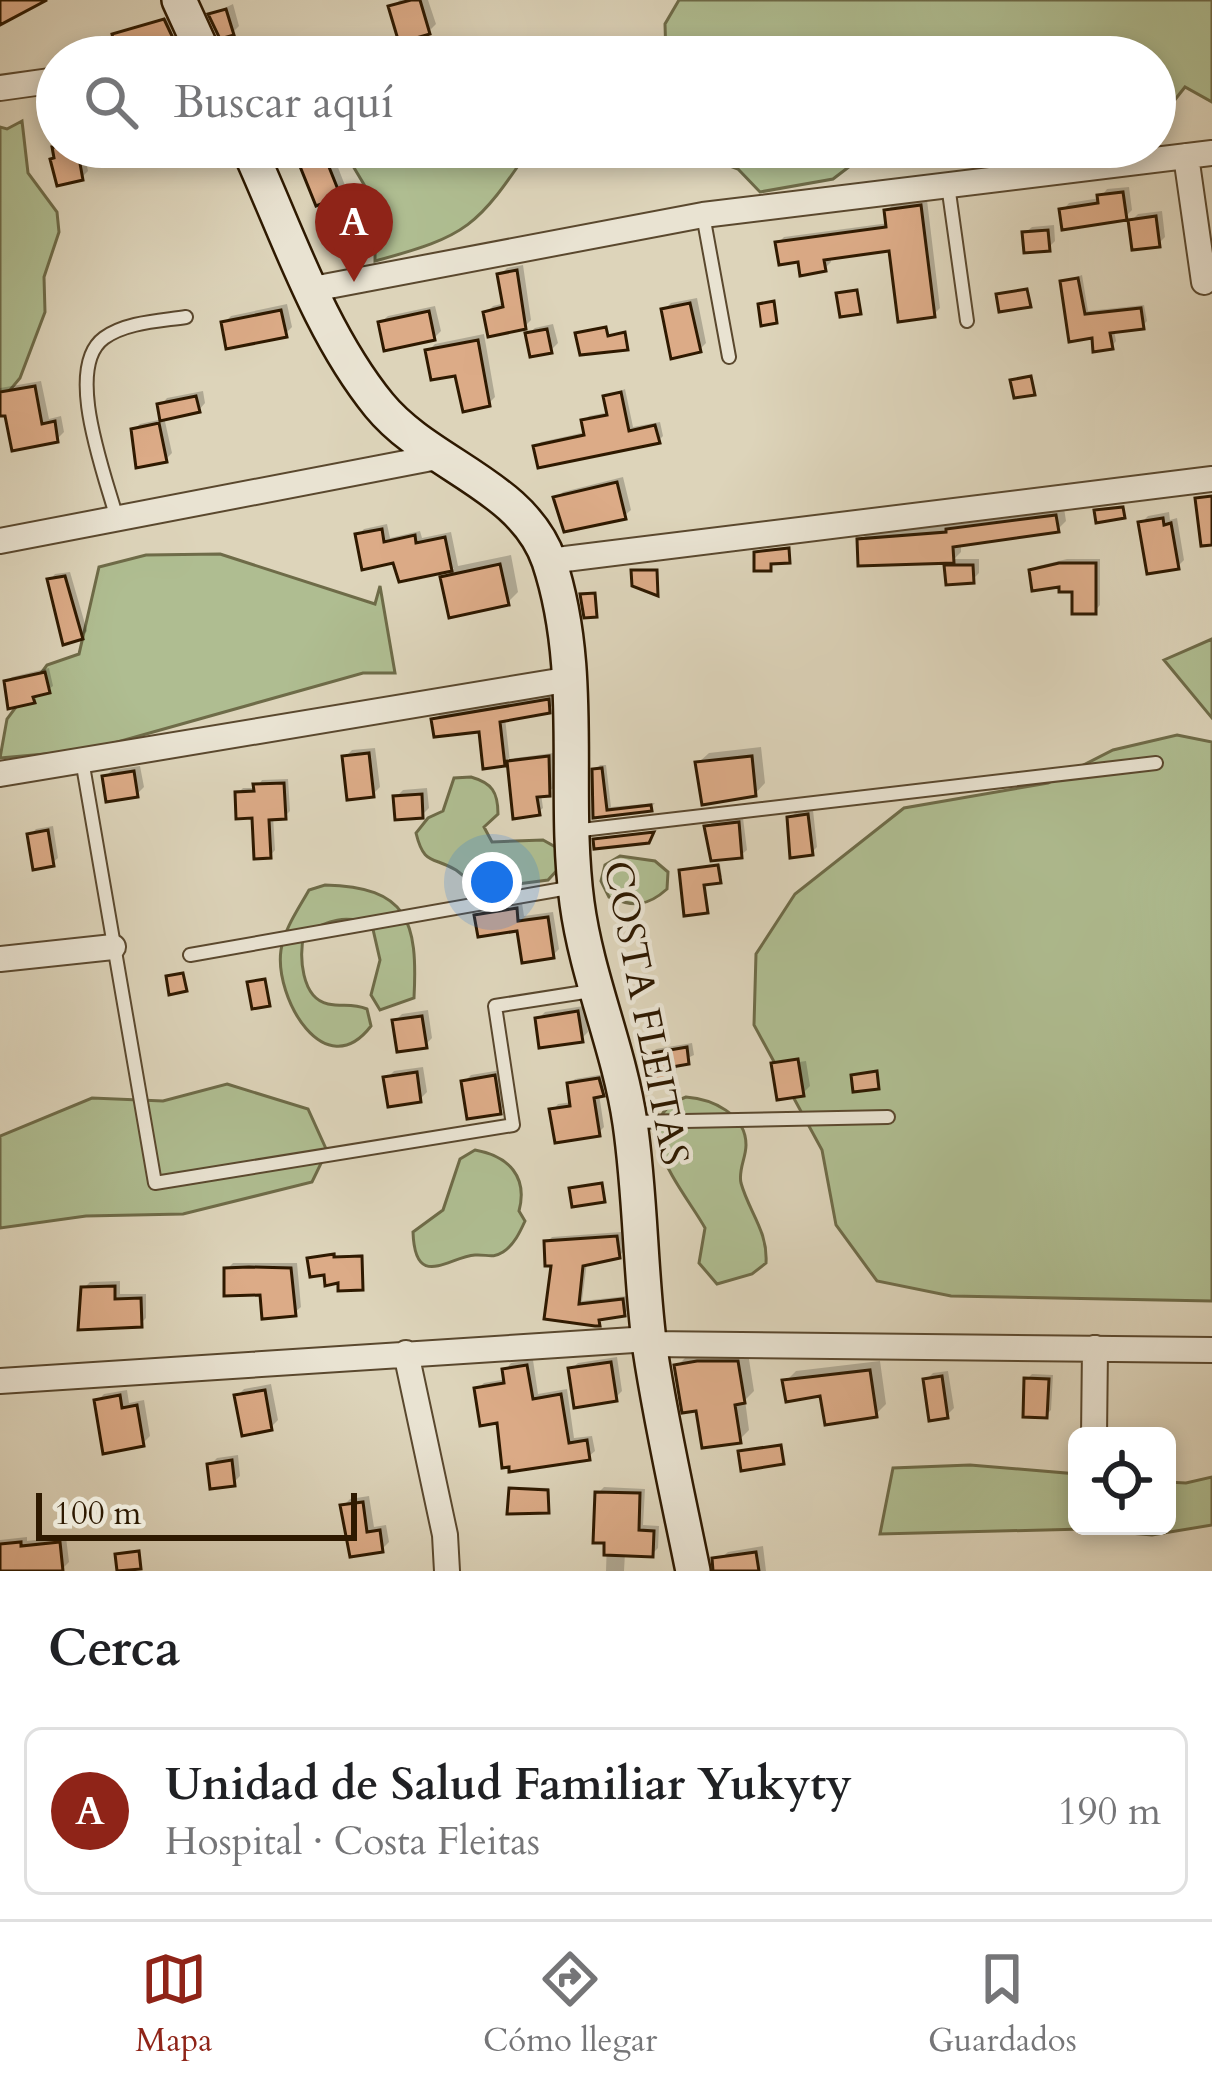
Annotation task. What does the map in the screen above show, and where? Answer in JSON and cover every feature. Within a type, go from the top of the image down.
[{"type":"main road","points":[[179,0],[195,36]]},
{"type":"main road","name":"COSTA FLEITAS","points":[[262,168],[313,289],[349,362],[378,404],[437,458],[517,510],[549,561],[571,679],[575,887],[630,1122],[649,1342],[693,1571]]},
{"type":"street","points":[[0,88],[36,83]]},
{"type":"street","points":[[1199,154],[1204,282]]},
{"type":"street","points":[[313,289],[704,215],[1086,168]]},
{"type":"street","points":[[0,541],[437,458]]},
{"type":"street","points":[[549,561],[1212,479]]},
{"type":"street","points":[[0,774],[571,679]]},
{"type":"street","points":[[0,959],[113,947]]},
{"type":"street","points":[[0,1381],[649,1342],[1212,1350]]},
{"type":"street","points":[[1094,1427],[1095,1348]]},
{"type":"street","points":[[406,1353],[446,1535],[447,1571]]},
{"type":"lane","points":[[948,185],[967,321]]},
{"type":"lane","points":[[704,215],[729,357]]},
{"type":"lane","points":[[117,519],[90,412],[85,368],[93,349],[122,328],[186,316]]},
{"type":"lane","points":[[82,760],[155,1183],[513,1125],[494,1006],[598,990]]},
{"type":"lane","points":[[573,831],[1156,763]]},
{"type":"lane","points":[[190,955],[575,887]]},
{"type":"lane","points":[[630,1122],[888,1117]]},
{"type":"green space","points":[[679,0],[1212,0],[1212,102],[1185,87],[1176,98],[1176,36],[665,36],[665,24]]},
{"type":"green space","points":[[22,121],[28,173],[57,212],[59,232],[44,277],[45,312],[20,378],[0,402],[0,127],[7,129]]},
{"type":"green space","points":[[354,168],[516,168],[468,225],[431,244],[375,261],[375,203]]},
{"type":"green space","points":[[847,168],[833,179],[760,192],[738,169]]},
{"type":"green space","points":[[220,554],[375,604],[380,586],[395,673],[363,673],[89,750],[0,758],[7,719],[47,665],[79,654],[99,567],[146,555]]},
{"type":"green space","points":[[1212,639],[1212,718],[1164,660]]},
{"type":"green space","points":[[1177,735],[1212,742],[1212,1301],[951,1296],[877,1281],[836,1225],[822,1150],[754,1025],[756,954],[795,894],[904,808],[1048,783],[1113,750]]},
{"type":"green space","points":[[471,777],[495,794],[498,814],[484,827],[492,842],[543,840],[559,849],[561,866],[548,880],[479,889],[422,851],[416,833],[428,818],[443,811],[454,778]]},
{"type":"green space","points":[[620,856],[655,861],[668,872],[667,889],[640,903],[609,897],[601,881],[605,865]]},
{"type":"green space","points":[[325,885],[353,887],[391,901],[409,929],[415,971],[414,998],[380,1010],[371,995],[380,960],[372,925],[337,920],[304,934],[302,964],[312,994],[328,1004],[367,1009],[371,1026],[354,1042],[337,1046],[320,1041],[306,1028],[294,1011],[281,970],[281,950],[292,919],[309,890]]},
{"type":"green space","points":[[227,1084],[308,1109],[327,1151],[312,1182],[183,1214],[86,1216],[0,1228],[0,1136],[92,1098],[163,1101]]},
{"type":"green space","points":[[686,1097],[726,1110],[740,1125],[746,1145],[741,1183],[766,1252],[766,1263],[752,1274],[717,1284],[699,1263],[705,1228],[673,1177],[658,1140],[658,1123],[667,1108]]},
{"type":"green space","points":[[475,1150],[497,1157],[513,1170],[521,1188],[519,1211],[525,1221],[499,1254],[426,1266],[415,1250],[413,1232],[443,1210],[460,1159]]},
{"type":"green space","points":[[970,1465],[1068,1473],[1068,1529],[880,1534],[893,1468]]},
{"type":"green space","points":[[1212,1477],[1212,1525],[1176,1531],[1176,1482]]},
{"type":"building","points":[[0,0],[47,0],[0,25]]},
{"type":"building","points":[[420,0],[430,34],[397,36],[388,6]]},
{"type":"building","points":[[226,9],[234,35],[219,36],[208,14]]},
{"type":"building","points":[[164,19],[172,36],[112,36]]},
{"type":"building","points":[[52,168],[81,168],[83,180],[57,186]]},
{"type":"building","points":[[301,168],[329,168],[349,217],[360,214],[366,240],[337,247],[326,202],[316,206]]},
{"type":"building","points":[[1123,192],[1127,220],[1062,230],[1059,209],[1098,203],[1097,195]]},
{"type":"building","points":[[921,205],[935,317],[898,322],[889,251],[824,260],[826,271],[800,276],[798,262],[779,265],[775,242],[886,227],[884,210]]},
{"type":"building","points":[[1156,216],[1160,247],[1132,250],[1128,220]]},
{"type":"building","points":[[1048,230],[1050,251],[1024,253],[1022,232]]},
{"type":"building","points":[[517,270],[526,329],[488,337],[483,312],[503,307],[497,274]]},
{"type":"building","points":[[1078,278],[1085,314],[1141,308],[1144,329],[1110,333],[1113,349],[1093,352],[1092,338],[1069,342],[1060,281]]},
{"type":"building","points":[[1027,289],[1031,307],[999,312],[996,294]]},
{"type":"building","points":[[857,290],[861,314],[840,317],[836,293]]},
{"type":"building","points":[[774,301],[777,323],[761,326],[758,304]]},
{"type":"building","points":[[690,303],[701,352],[671,359],[661,309]]},
{"type":"building","points":[[281,310],[287,337],[226,349],[221,322]]},
{"type":"building","points":[[429,311],[435,340],[384,351],[378,322]]},
{"type":"building","points":[[606,327],[608,336],[625,332],[628,350],[580,355],[575,333]]},
{"type":"building","points":[[547,329],[552,353],[530,357],[525,333]]},
{"type":"building","points":[[478,340],[490,406],[463,412],[455,376],[431,380],[425,350]]},
{"type":"building","points":[[1031,376],[1035,395],[1014,398],[1010,380]]},
{"type":"building","points":[[35,386],[42,424],[55,421],[58,442],[12,451],[5,416],[0,416],[0,392]]},
{"type":"building","points":[[621,392],[629,431],[655,425],[660,443],[538,468],[533,446],[584,435],[581,420],[607,415],[603,396]]},
{"type":"building","points":[[196,396],[200,412],[160,421],[157,404]]},
{"type":"building","points":[[159,423],[167,462],[136,468],[131,429]]},
{"type":"building","points":[[617,482],[626,519],[564,532],[553,497]]},
{"type":"building","points":[[1212,496],[1212,545],[1201,546],[1195,498]]},
{"type":"building","points":[[1123,507],[1125,518],[1096,523],[1094,510]]},
{"type":"building","points":[[1056,515],[1059,532],[953,547],[954,563],[858,566],[857,539],[946,532]]},
{"type":"building","points":[[1163,518],[1164,525],[1171,523],[1179,569],[1147,574],[1138,522]]},
{"type":"building","points":[[382,529],[384,542],[415,535],[416,543],[445,537],[452,571],[399,582],[393,563],[362,570],[355,534]]},
{"type":"building","points":[[789,548],[790,563],[771,564],[771,571],[754,571],[754,552]]},
{"type":"building","points":[[1059,563],[1096,563],[1096,614],[1072,614],[1072,592],[1059,592],[1059,587],[1032,591],[1029,570]]},
{"type":"building","points":[[500,564],[509,605],[449,618],[440,577]]},
{"type":"building","points":[[944,565],[973,565],[974,583],[946,585]]},
{"type":"building","points":[[631,570],[657,570],[658,596],[632,586]]},
{"type":"building","points":[[65,576],[83,639],[63,645],[47,579]]},
{"type":"building","points":[[595,593],[597,617],[584,618],[580,594]]},
{"type":"building","points":[[45,672],[50,693],[33,697],[35,703],[8,709],[4,681]]},
{"type":"building","points":[[549,699],[550,713],[500,722],[505,766],[483,769],[479,732],[434,737],[431,719]]},
{"type":"building","points":[[369,753],[374,797],[347,800],[342,756]]},
{"type":"building","points":[[549,756],[550,796],[537,797],[540,815],[513,819],[507,761]]},
{"type":"building","points":[[752,756],[756,796],[702,805],[695,762]]},
{"type":"building","points":[[602,768],[607,810],[651,805],[652,811],[593,818],[592,769]]},
{"type":"building","points":[[134,771],[138,797],[106,802],[102,776]]},
{"type":"building","points":[[284,783],[286,819],[269,820],[271,858],[254,859],[252,818],[236,819],[235,792],[254,791],[253,784]]},
{"type":"building","points":[[422,794],[423,818],[395,820],[393,796]]},
{"type":"building","points":[[808,814],[813,855],[790,858],[787,817]]},
{"type":"building","points":[[739,822],[742,858],[711,861],[704,826]]},
{"type":"building","points":[[48,830],[54,866],[33,870],[27,834]]},
{"type":"building","points":[[654,832],[649,843],[594,849],[593,839]]},
{"type":"building","points":[[718,865],[721,883],[704,885],[708,913],[684,916],[679,870]]},
{"type":"building","points":[[517,908],[518,921],[548,917],[554,958],[522,963],[517,931],[478,937],[474,915]]},
{"type":"building","points":[[183,973],[187,991],[169,995],[166,976]]},
{"type":"building","points":[[265,979],[270,1006],[252,1009],[247,982]]},
{"type":"building","points":[[578,1011],[583,1042],[539,1048],[535,1018]]},
{"type":"building","points":[[422,1016],[427,1048],[397,1052],[392,1020]]},
{"type":"building","points":[[687,1047],[689,1064],[672,1067],[673,1078],[652,1082],[647,1054]]},
{"type":"building","points":[[798,1059],[804,1096],[777,1100],[771,1063]]},
{"type":"building","points":[[877,1071],[879,1089],[853,1092],[851,1075]]},
{"type":"building","points":[[417,1072],[421,1102],[388,1107],[383,1077]]},
{"type":"building","points":[[495,1075],[501,1114],[467,1119],[461,1081]]},
{"type":"building","points":[[599,1078],[604,1096],[594,1098],[600,1136],[555,1143],[549,1109],[570,1106],[567,1083]]},
{"type":"building","points":[[602,1183],[605,1202],[572,1207],[569,1188]]},
{"type":"building","points":[[617,1236],[620,1258],[583,1266],[579,1304],[623,1299],[625,1316],[599,1320],[600,1326],[544,1319],[551,1266],[545,1266],[544,1241]]},
{"type":"building","points":[[362,1256],[363,1290],[338,1291],[338,1283],[325,1286],[324,1275],[310,1277],[307,1258]]},
{"type":"building","points":[[224,1268],[291,1268],[296,1316],[262,1319],[260,1295],[224,1296]]},
{"type":"building","points":[[115,1286],[115,1299],[141,1298],[142,1327],[78,1330],[81,1287]]},
{"type":"building","points":[[738,1361],[745,1403],[735,1405],[741,1443],[702,1448],[696,1411],[682,1413],[674,1365]]},
{"type":"building","points":[[611,1362],[617,1401],[574,1408],[568,1368]]},
{"type":"building","points":[[527,1365],[533,1399],[561,1394],[569,1443],[587,1440],[590,1460],[509,1472],[509,1467],[502,1468],[497,1423],[480,1426],[474,1388],[504,1383],[502,1369]]},
{"type":"building","points":[[870,1370],[877,1417],[825,1425],[820,1396],[786,1402],[782,1380]]},
{"type":"building","points":[[942,1376],[948,1418],[929,1421],[923,1379]]},
{"type":"building","points":[[1024,1378],[1049,1379],[1047,1418],[1023,1417]]},
{"type":"building","points":[[265,1390],[272,1430],[242,1436],[234,1395]]},
{"type":"building","points":[[120,1395],[122,1408],[137,1405],[144,1446],[103,1454],[94,1400]]},
{"type":"building","points":[[781,1445],[784,1464],[741,1471],[738,1451]]},
{"type":"building","points":[[232,1460],[235,1486],[210,1489],[207,1464]]},
{"type":"building","points":[[509,1488],[548,1490],[549,1513],[507,1514]]},
{"type":"building","points":[[595,1492],[640,1493],[639,1530],[654,1531],[653,1557],[604,1555],[604,1543],[593,1543]]},
{"type":"building","points":[[363,1502],[367,1532],[380,1530],[383,1552],[350,1557],[340,1505]]},
{"type":"building","points":[[21,1542],[21,1546],[60,1542],[63,1571],[0,1571],[0,1544]]},
{"type":"building","points":[[139,1551],[141,1569],[117,1571],[115,1554]]},
{"type":"building","points":[[756,1552],[759,1571],[713,1571],[712,1558]]},
{"type":"place","name":"Unidad de Salud Familiar Yukyty","points":[[354,282]]}]
